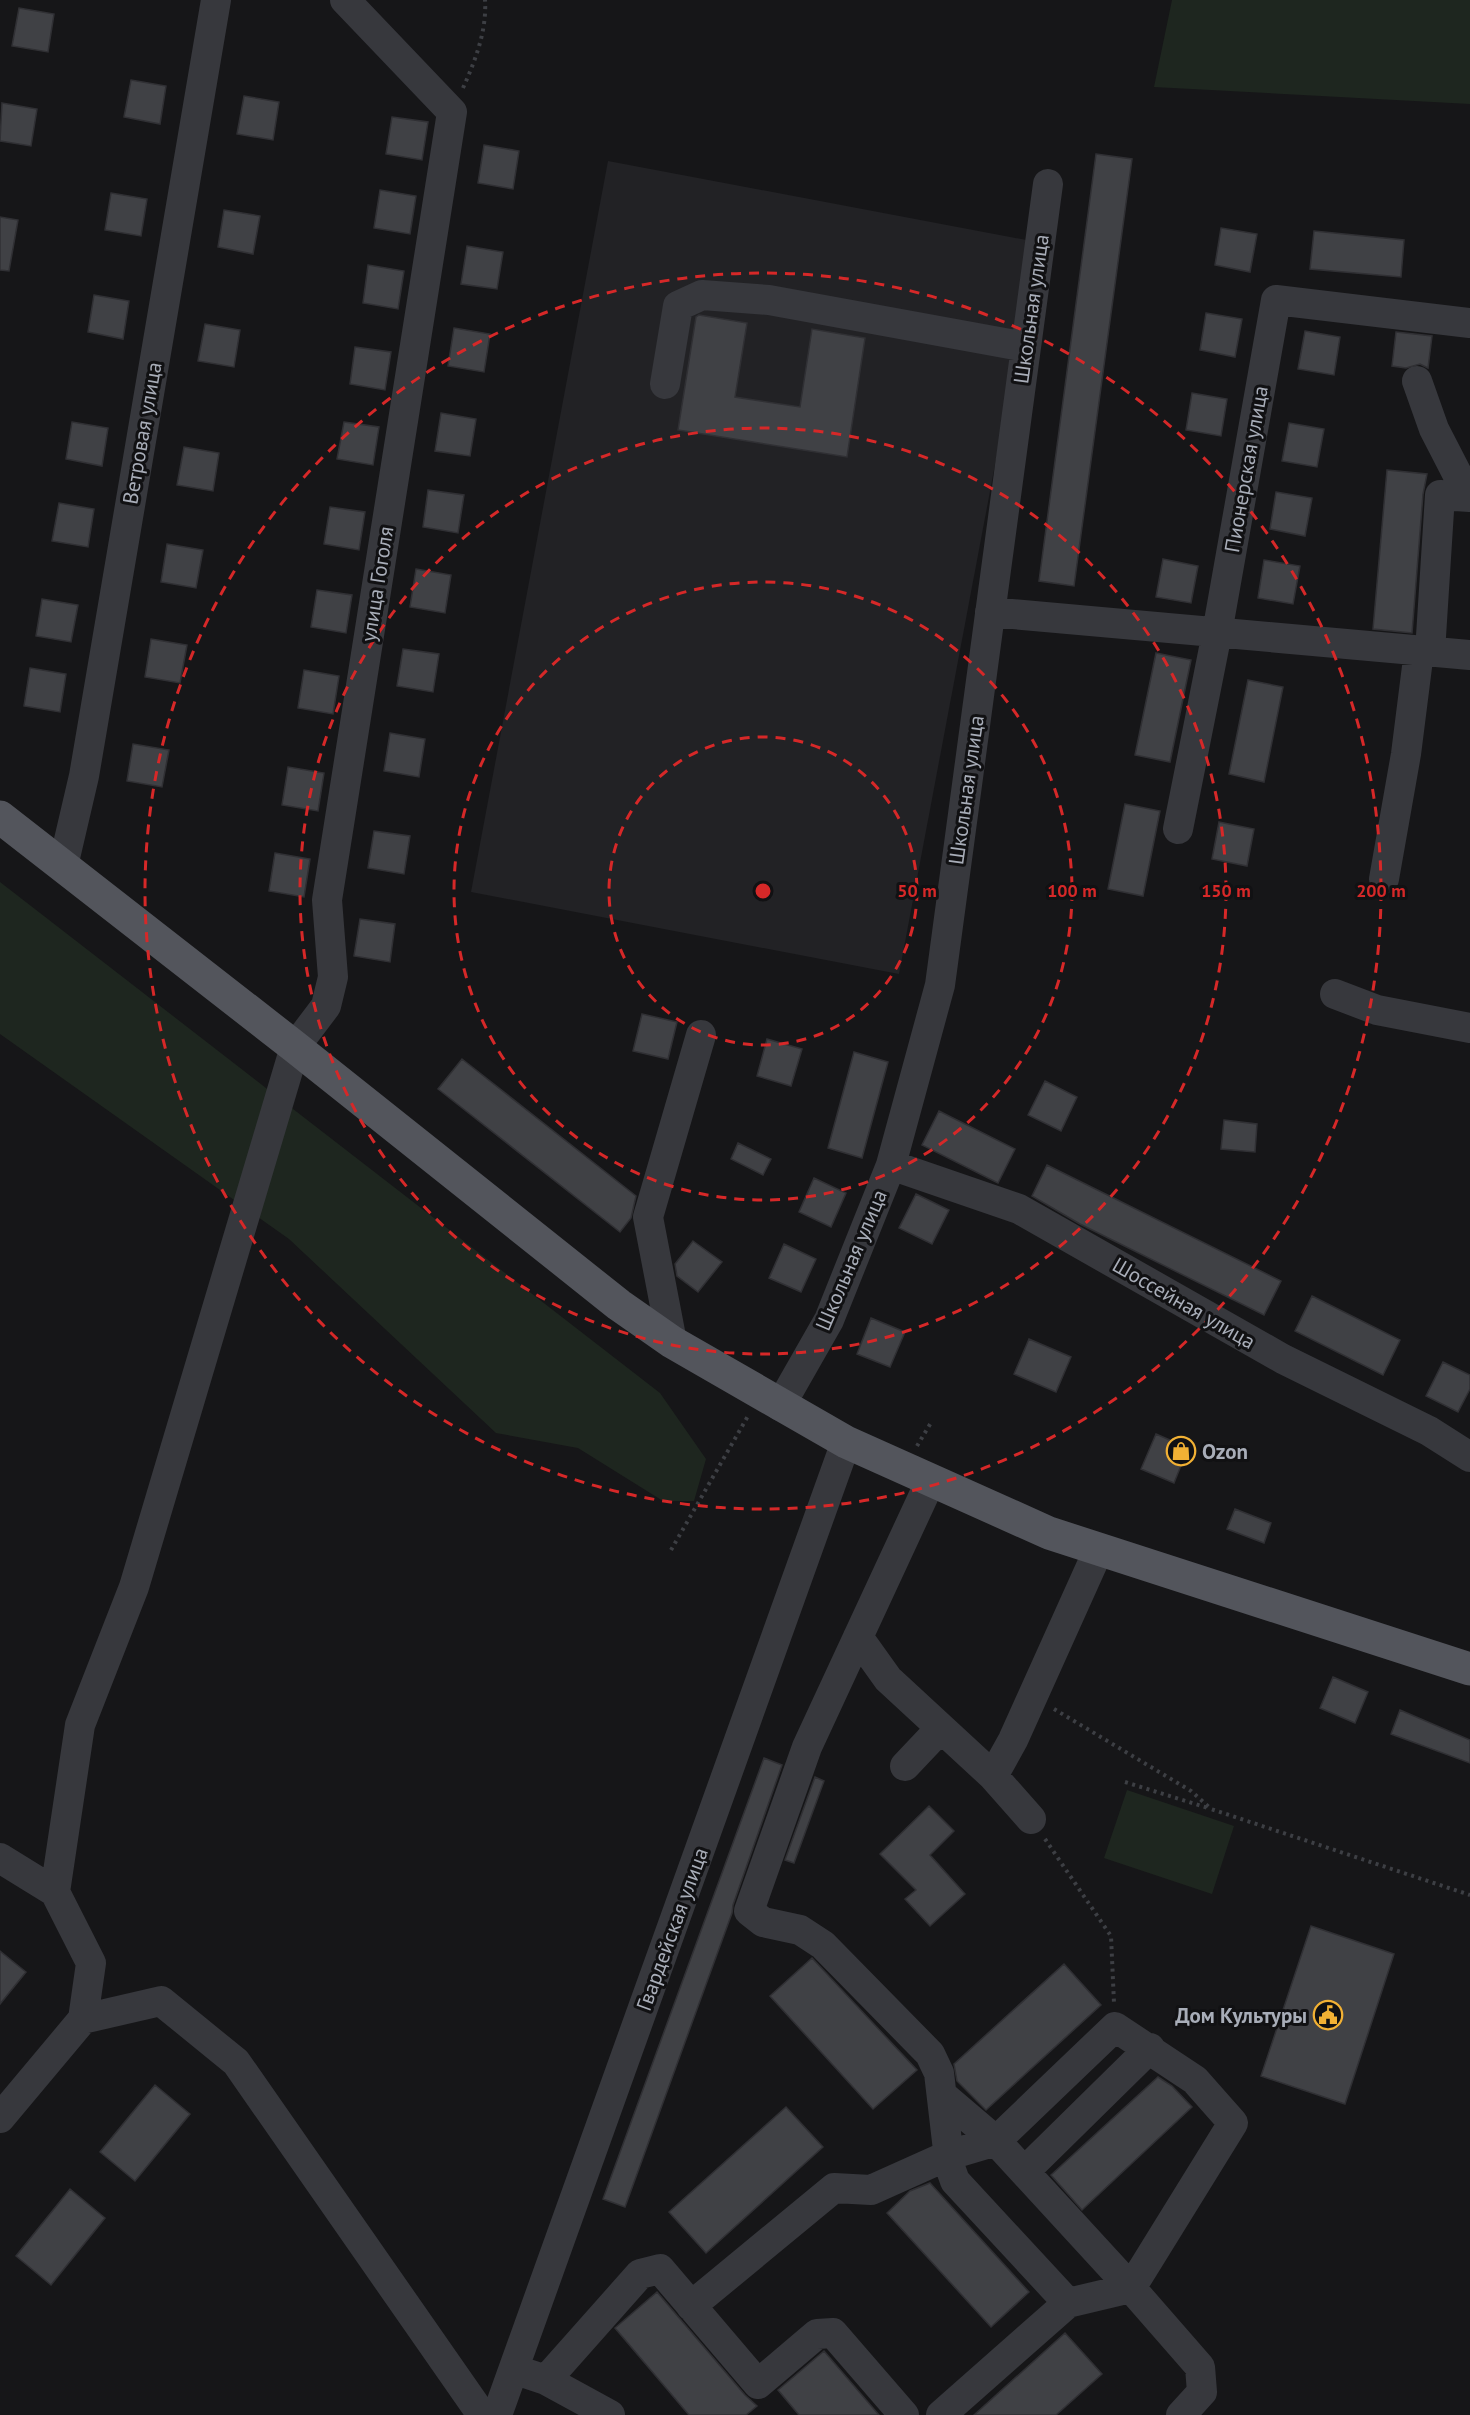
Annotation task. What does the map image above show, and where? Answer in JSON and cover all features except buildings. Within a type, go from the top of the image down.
[{"type":"main road","points":[[0,817],[295,1047],[619,1305],[672,1342],[771,1400],[846,1442],[930,1482],[1049,1533],[1470,1669]]},
{"type":"street","name":"Ветровая улица","points":[[63,866],[84,776],[216,0]]},
{"type":"street","points":[[345,0],[453,112]]},
{"type":"street","name":"улица Гоголя","points":[[295,1047],[326,1006],[333,977],[327,900],[453,112]]},
{"type":"street","name":"Школьная улица","points":[[771,1400],[829,1320],[891,1165],[940,985],[1048,184]]},
{"type":"street","points":[[665,384],[678,306],[702,295],[769,300],[1026,347]]},
{"type":"street","name":"Пионерская улица","points":[[1178,829],[1217,633],[1276,300],[1470,323]]},
{"type":"street","points":[[1417,381],[1434,429],[1469,497]]},
{"type":"street","points":[[1384,879],[1425,651],[1440,495],[1469,497]]},
{"type":"street","points":[[990,612],[1470,655]]},
{"type":"street","points":[[1335,994],[1377,1010],[1470,1028]]},
{"type":"street","points":[[672,1342],[648,1216],[701,1035]]},
{"type":"street","points":[[55,1892],[80,1725],[134,1587],[295,1047]]},
{"type":"street","name":"Шоссейная улица","points":[[891,1165],[1019,1209],[1283,1359],[1429,1431],[1470,1457]]},
{"type":"street","name":"Гвардейская улица","points":[[497,2415],[846,1442]]},
{"type":"street","points":[[930,1482],[807,1747],[749,1911],[763,1922],[800,1930],[823,1946],[930,2054],[939,2073],[949,2155],[955,2181],[1068,2303]]},
{"type":"street","points":[[993,1776],[1013,1740],[1099,1549]]},
{"type":"street","points":[[858,1637],[888,1679],[993,1776],[1031,1819]]},
{"type":"street","points":[[905,1766],[940,1728]]},
{"type":"street","points":[[0,1858],[55,1892],[91,1963],[83,2019],[0,2118]]},
{"type":"street","points":[[83,2019],[161,2001],[236,2062],[482,2415]]},
{"type":"street","points":[[691,2306],[834,2188],[871,2190],[949,2155],[996,2141],[1115,2027],[1150,2048],[1195,2080],[1233,2123],[1131,2288],[1068,2303],[941,2415]]},
{"type":"street","points":[[1025,2171],[1150,2048]]},
{"type":"street","points":[[942,2094],[996,2141],[1025,2171],[1200,2367],[1202,2392],[1181,2415]]},
{"type":"street","points":[[546,2380],[640,2274],[660,2269],[758,2384],[817,2334],[832,2333],[904,2415]]},
{"type":"street","points":[[514,2369],[546,2380],[610,2415]]},
{"type":"path","points":[[453,112],[477,55],[486,10],[485,0]]},
{"type":"path","points":[[671,1550],[771,1400]]},
{"type":"path","points":[[1033,1696],[1191,1791],[1211,1809]]},
{"type":"path","points":[[1125,1782],[1470,1895]]},
{"type":"path","points":[[1031,1819],[1112,1936],[1115,2027]]},
{"type":"shaded area","points":[[1172,0],[1470,0],[1470,104],[1154,87]]},
{"type":"shaded area","points":[[608,161],[1037,242],[899,974],[471,892]]},
{"type":"shaded area","points":[[0,882],[660,1393],[706,1459],[694,1501],[663,1501],[578,1448],[496,1433],[289,1239],[0,1034]]},
{"type":"shaded area","points":[[1127,1790],[1234,1826],[1212,1894],[1104,1858]]},
{"type":"place","name":"Ozon","points":[[1181,1451]]},
{"type":"place","name":"Дом Культуры","points":[[1328,2015]]}]
